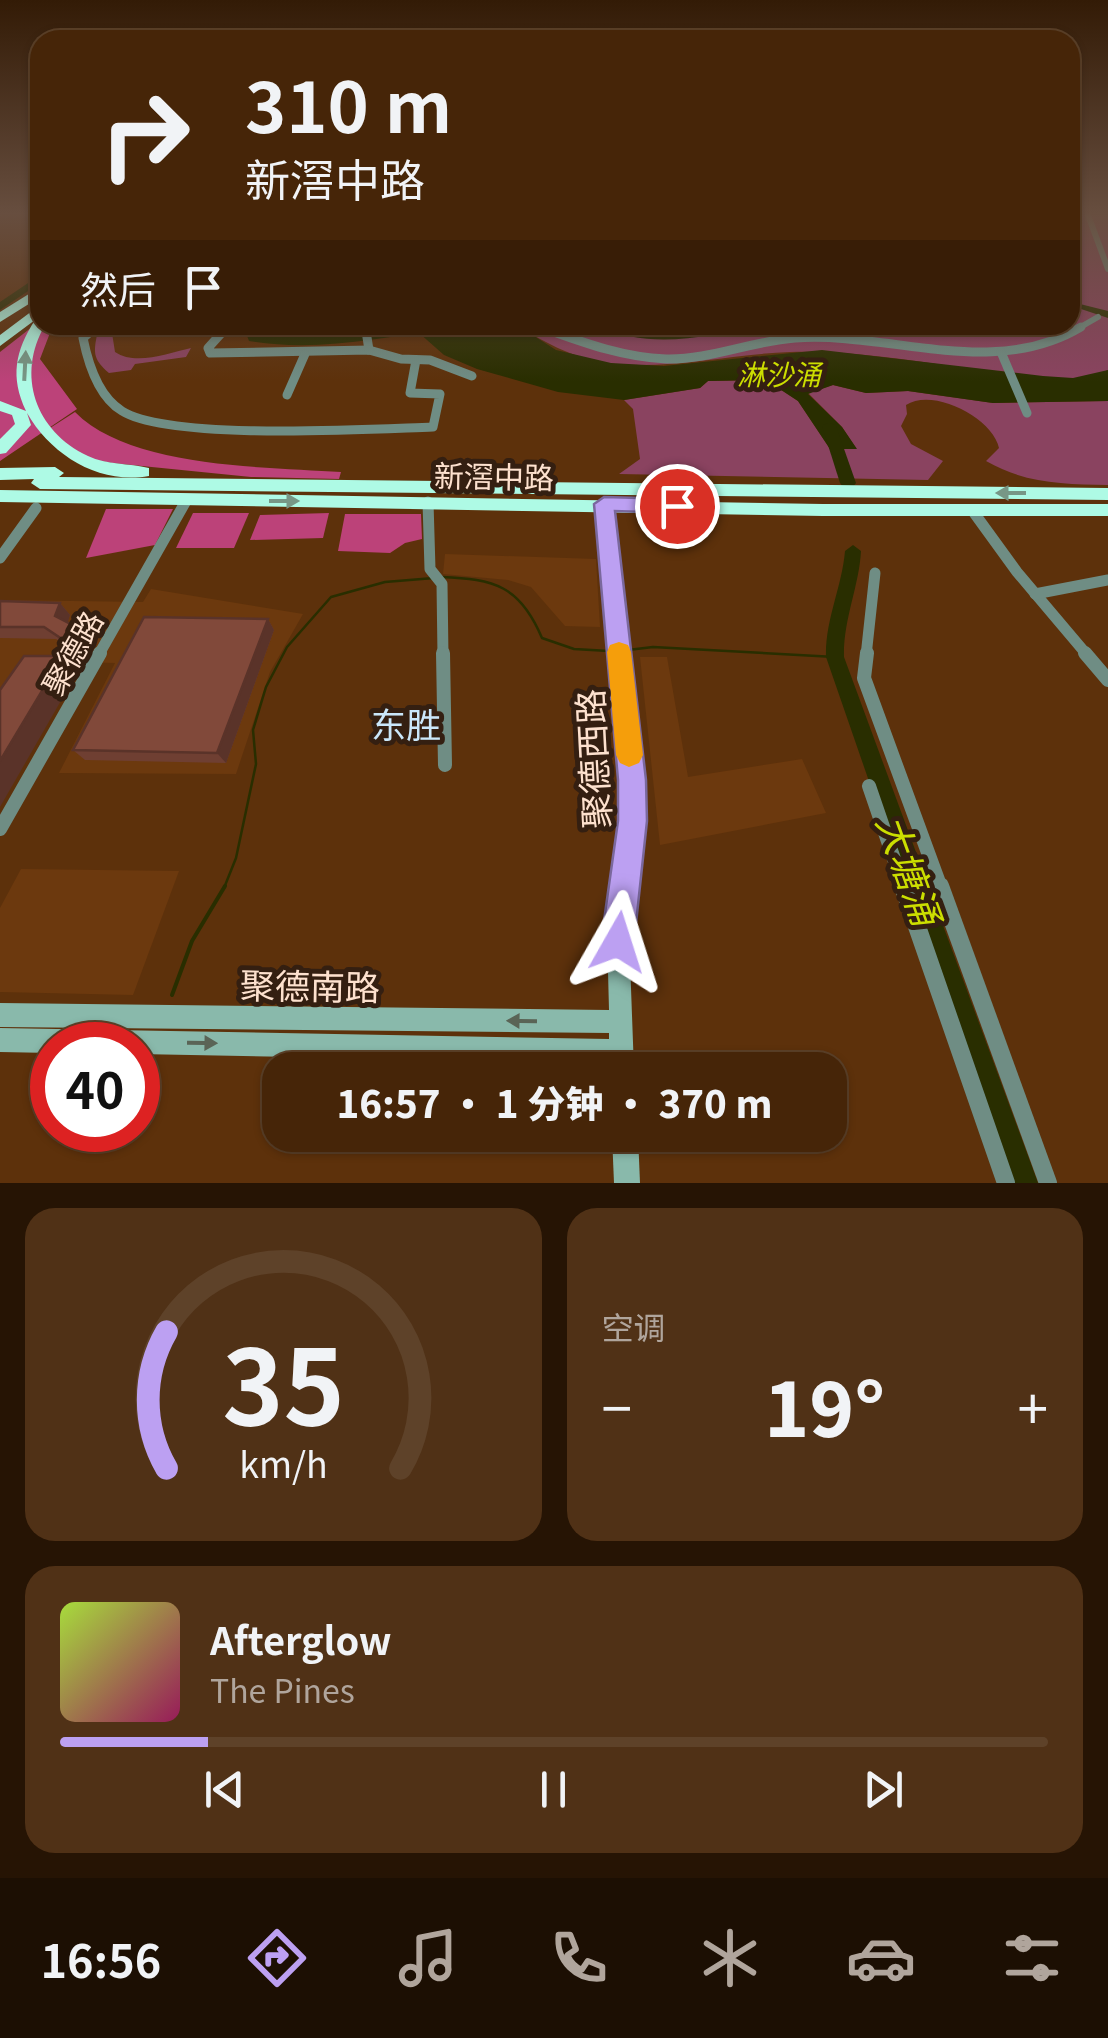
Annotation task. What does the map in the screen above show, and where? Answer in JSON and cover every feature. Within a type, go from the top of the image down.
[{"type":"highway","points":[[0,318],[30,298]]},
{"type":"highway","points":[[0,326],[30,300]]},
{"type":"highway","points":[[0,342],[30,318]]},
{"type":"highway","points":[[34,335],[22,364],[22,379],[35,411],[62,449],[102,468],[276,484]]},
{"type":"highway","points":[[0,392],[35,411]]},
{"type":"highway","points":[[0,406],[12,408],[22,417],[18,434],[4,447]]},
{"type":"highway","points":[[0,474],[182,475]]},
{"type":"highway","name":"新滘中路","points":[[0,483],[1108,494]]},
{"type":"highway","name":"新滘中路","points":[[0,496],[1108,510]]},
{"type":"highway","points":[[0,508],[186,501]]},
{"type":"street","points":[[1080,327],[1098,316]]},
{"type":"street","points":[[86,335],[83,338],[86,358],[123,412],[168,426],[433,427],[440,394],[410,393],[416,360]]},
{"type":"street","points":[[220,335],[208,348],[210,353],[369,350],[430,360],[472,376]]},
{"type":"street","points":[[369,335],[369,350]]},
{"type":"street","points":[[563,335],[610,352],[647,358],[700,356],[794,338],[1001,352],[1068,335]]},
{"type":"street","points":[[1001,352],[1027,412]]},
{"type":"street","points":[[286,395],[305,354]]},
{"type":"street","name":"聚德路","points":[[0,829],[186,501]]},
{"type":"street","points":[[428,502],[430,569],[437,577],[444,765]]},
{"type":"street","name":"聚德西路","points":[[604,504],[632,796],[632,835],[618,933],[621,1052]]},
{"type":"street","points":[[0,558],[36,508]]},
{"type":"street","points":[[972,510],[1108,680]]},
{"type":"street","points":[[875,573],[864,678],[1048,1183]]},
{"type":"street","points":[[1036,594],[1108,580]]},
{"type":"street","points":[[869,786],[1006,1183]]},
{"type":"street","name":"聚德南路","points":[[0,1015],[619,1022]]},
{"type":"street","name":"聚德南路","points":[[0,1040],[520,1048],[554,1052]]},
{"type":"street","points":[[626,1152],[627,1183]]},
{"type":"shaded area","points":[[1080,270],[1108,270],[1108,370],[1093,376],[1034,378],[874,356],[811,352],[659,365],[615,364],[588,359],[533,335],[1080,335]]},
{"type":"shaded area","points":[[30,329],[30,335],[49,335],[40,359],[77,409],[0,461],[0,352]]},
{"type":"shaded area","points":[[97,335],[112,335],[115,352],[133,358],[191,348],[186,357],[135,364],[131,370],[109,373],[98,360]]},
{"type":"shaded area","points":[[766,380],[798,401],[830,449],[856,448],[842,427],[808,393],[833,385],[866,393],[908,391],[993,403],[1108,401],[1108,485],[1045,481],[1001,469],[986,461],[999,448],[986,426],[960,408],[931,400],[906,405],[907,414],[901,426],[911,444],[943,461],[928,480],[619,474],[640,459],[633,409],[624,400],[700,388],[708,381]]},
{"type":"shaded area","points":[[75,412],[99,430],[163,454],[238,466],[341,472],[339,479],[251,477],[78,457],[50,428]]},
{"type":"shaded area","points":[[106,509],[173,509],[155,545],[86,558]]},
{"type":"shaded area","points":[[193,513],[249,513],[234,548],[176,548]]},
{"type":"shaded area","points":[[329,513],[323,538],[250,540],[260,515]]},
{"type":"shaded area","points":[[345,514],[421,514],[422,539],[405,543],[390,553],[338,551]]},
{"type":"shaded area","points":[[445,554],[596,559],[600,627],[565,626],[531,587],[508,580],[443,574]]},
{"type":"shaded area","points":[[151,589],[303,614],[270,672],[236,774],[59,773],[115,663],[46,661],[0,698],[0,600],[143,602]]},
{"type":"shaded area","points":[[640,657],[667,657],[688,777],[802,759],[826,813],[660,845]]},
{"type":"shaded area","points":[[21,869],[179,871],[133,995],[0,992],[0,908]]},
{"type":"water","name":"淋沙涌","points":[[421,335],[533,335],[556,350],[611,363],[664,366],[822,350],[1043,376],[1073,378],[1108,370],[1108,401],[993,403],[908,391],[866,393],[833,385],[808,394],[842,427],[857,449],[830,449],[798,401],[766,380],[708,381],[700,388],[624,400],[558,392],[477,369],[444,355]]},
{"type":"water","points":[[624,335],[710,335],[679,339]]},
{"type":"building","points":[[0,601],[60,603],[55,616],[82,630],[76,640],[62,639],[44,627],[0,627]]},
{"type":"building","points":[[144,617],[268,619],[217,753],[73,750]]},
{"type":"building","points":[[24,656],[63,656],[0,761],[0,690]]},
{"type":"waterway","points":[[0,307],[30,285]]},
{"type":"waterway","points":[[1080,305],[1108,315]]},
{"type":"waterway","points":[[252,335],[301,341],[375,335]]},
{"type":"waterway","name":"大塘涌","points":[[829,426],[848,483]]},
{"type":"waterway","name":"大塘涌","points":[[853,551],[836,630],[835,657],[1023,1183]]},
{"type":"waterway","points":[[441,577],[476,580],[504,589],[525,607],[542,638],[574,649],[609,651]]},
{"type":"waterway","points":[[224,887],[236,858],[256,764],[253,730],[266,687],[287,647],[331,597],[385,582],[434,578]]},
{"type":"waterway","points":[[628,650],[653,647],[835,657]]},
{"type":"waterway","points":[[172,995],[192,941],[224,887]]},
{"type":"slow traffic","points":[[619,652],[629,755]]},
{"type":"district","name":"东胜","points":[[406,722]]},
{"type":"route","points":[[618,942],[632,835],[632,780],[604,504],[677,506]]}]
